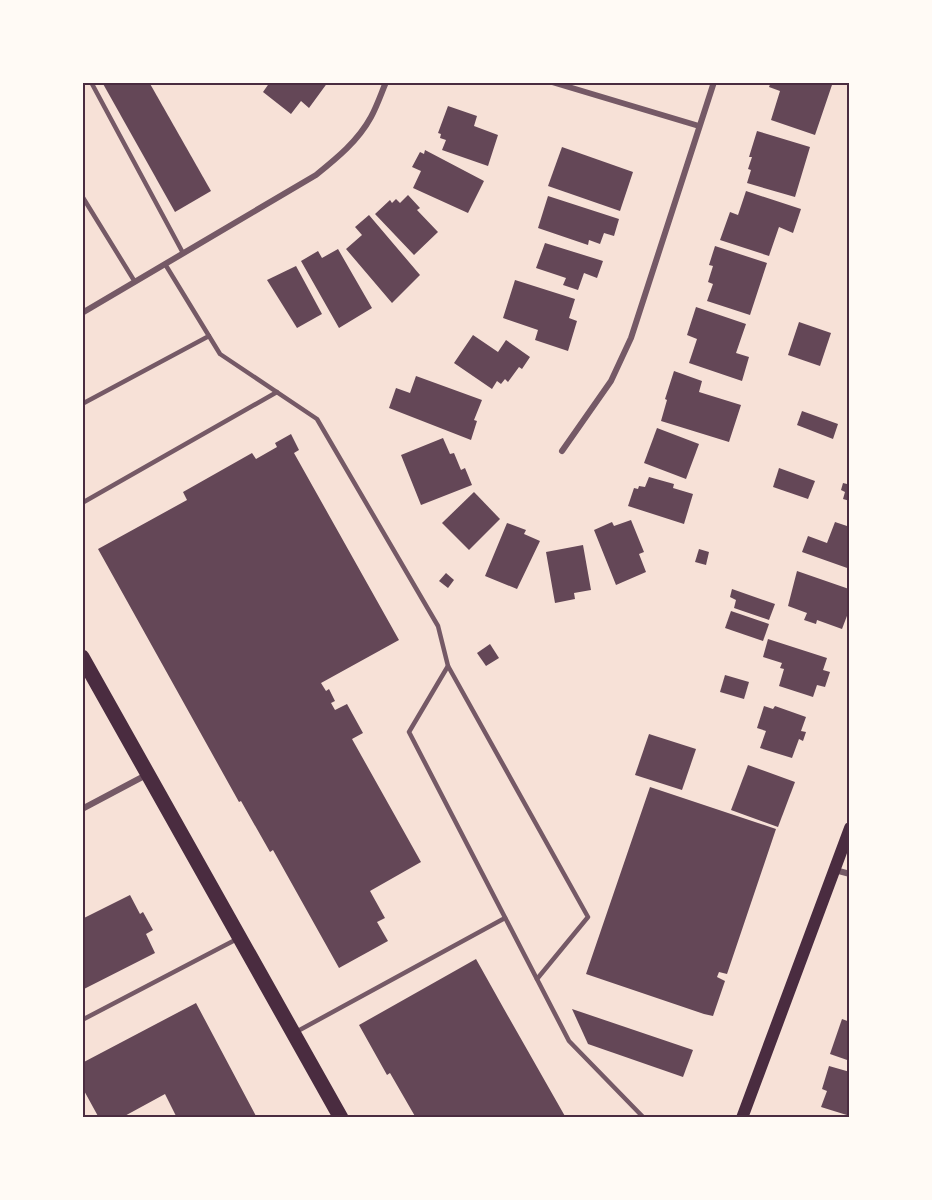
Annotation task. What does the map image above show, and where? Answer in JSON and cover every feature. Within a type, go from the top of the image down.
[{"type":"main road","points":[[82,657],[341,1118]]},
{"type":"main road","points":[[742,1118],[849,828]]},
{"type":"street","points":[[82,313],[316,175],[354,141],[371,118],[386,82]]},
{"type":"street","points":[[552,82],[699,126]]},
{"type":"street","points":[[562,452],[611,381],[631,338],[714,82]]},
{"type":"street","points":[[82,809],[148,774]]},
{"type":"street","points":[[835,870],[849,874]]},
{"type":"lane","points":[[91,82],[183,253]]},
{"type":"lane","points":[[82,196],[135,282]]},
{"type":"lane","points":[[165,264],[220,354],[317,419],[438,626],[448,666],[588,917],[537,979]]},
{"type":"lane","points":[[82,404],[209,336]]},
{"type":"lane","points":[[82,503],[277,392]]},
{"type":"lane","points":[[448,666],[409,732],[569,1041],[644,1118]]},
{"type":"lane","points":[[294,1033],[505,918]]},
{"type":"lane","points":[[82,1020],[241,938]]},
{"type":"building","points":[[102,82],[149,82],[211,191],[175,212]]},
{"type":"building","points":[[270,82],[328,82],[309,108],[301,101],[291,114],[263,92]]},
{"type":"building","points":[[771,82],[833,82],[815,135],[771,120],[780,91],[769,87]]},
{"type":"building","points":[[448,106],[477,116],[474,126],[498,135],[488,166],[442,150],[446,140],[440,138],[441,134],[438,133]]},
{"type":"building","points":[[757,131],[810,147],[795,197],[747,183],[752,157],[749,157]]},
{"type":"building","points":[[562,147],[633,172],[620,211],[548,186]]},
{"type":"building","points":[[425,150],[484,181],[468,213],[413,188],[421,171],[412,167],[420,152],[424,154]]},
{"type":"building","points":[[746,191],[801,209],[793,233],[779,227],[769,256],[720,240],[730,212],[738,215]]},
{"type":"building","points":[[408,195],[420,208],[417,210],[438,232],[414,255],[375,214],[390,200],[392,203],[396,199],[400,203]]},
{"type":"building","points":[[548,196],[619,219],[614,236],[604,233],[600,244],[589,240],[588,245],[538,228]]},
{"type":"building","points":[[369,215],[420,275],[392,303],[346,249],[362,235],[355,227]]},
{"type":"building","points":[[545,243],[603,261],[597,278],[584,273],[578,290],[563,285],[566,278],[536,268]]},
{"type":"building","points":[[715,246],[767,263],[750,315],[707,301],[713,284],[708,282],[713,266],[709,265]]},
{"type":"building","points":[[338,249],[372,308],[339,328],[301,261],[318,251],[322,258]]},
{"type":"building","points":[[296,266],[322,314],[297,328],[267,280]]},
{"type":"building","points":[[515,280],[575,299],[569,318],[577,321],[568,351],[535,340],[538,330],[503,318]]},
{"type":"building","points":[[696,307],[746,324],[736,353],[749,357],[742,381],[689,363],[697,339],[687,335]]},
{"type":"building","points":[[799,322],[831,333],[820,366],[788,355]]},
{"type":"building","points":[[473,335],[498,352],[506,340],[530,357],[522,369],[519,367],[508,382],[505,379],[501,384],[497,381],[492,389],[454,363]]},
{"type":"building","points":[[674,371],[702,381],[699,392],[741,405],[729,442],[661,421]]},
{"type":"building","points":[[416,376],[482,400],[474,420],[477,421],[471,440],[389,408],[396,388],[410,393]]},
{"type":"building","points":[[802,411],[838,424],[833,439],[797,425]]},
{"type":"building","points":[[657,428],[699,444],[686,479],[644,463]]},
{"type":"building","points":[[291,434],[299,450],[294,453],[399,640],[321,683],[326,691],[329,689],[335,701],[331,703],[335,710],[347,704],[363,733],[352,739],[421,862],[370,891],[385,918],[377,922],[388,941],[339,968],[273,850],[270,852],[241,801],[239,802],[98,549],[187,500],[183,492],[252,453],[256,459],[277,447],[275,443]]},
{"type":"building","points":[[443,438],[450,454],[454,453],[461,470],[465,468],[472,485],[421,505],[401,455]]},
{"type":"building","points":[[779,468],[815,481],[808,499],[773,487]]},
{"type":"building","points":[[649,477],[674,484],[673,488],[693,494],[684,524],[628,506],[634,488],[645,487]]},
{"type":"building","points":[[850,479],[850,501],[843,499],[845,492],[841,490],[843,483],[847,484]]},
{"type":"building","points":[[474,492],[500,519],[469,550],[442,523]]},
{"type":"building","points":[[631,520],[644,552],[639,554],[646,572],[616,585],[594,530],[612,522],[614,526]]},
{"type":"building","points":[[835,522],[850,527],[850,569],[802,552],[808,536],[827,543]]},
{"type":"building","points":[[507,523],[526,530],[524,534],[540,541],[517,589],[485,576]]},
{"type":"building","points":[[583,545],[591,590],[574,593],[575,599],[555,603],[546,552]]},
{"type":"building","points":[[699,549],[709,552],[706,565],[695,562]]},
{"type":"building","points":[[797,571],[849,589],[850,608],[842,629],[817,620],[816,624],[804,620],[807,613],[788,606]]},
{"type":"building","points":[[446,573],[454,580],[448,588],[439,581]]},
{"type":"building","points":[[732,589],[775,604],[769,620],[734,608],[736,600],[730,597]]},
{"type":"building","points":[[731,611],[769,624],[763,641],[725,628]]},
{"type":"building","points":[[768,639],[827,658],[823,670],[830,672],[825,687],[817,685],[813,697],[779,686],[784,669],[780,668],[782,663],[763,657]]},
{"type":"building","points":[[490,644],[499,658],[486,666],[477,653]]},
{"type":"building","points":[[725,675],[749,682],[744,699],[720,692]]},
{"type":"building","points":[[764,706],[773,709],[775,706],[806,717],[801,731],[806,732],[803,741],[799,739],[792,758],[760,748],[766,731],[757,728]]},
{"type":"building","points":[[649,734],[696,749],[682,790],[635,775]]},
{"type":"building","points":[[748,765],[795,782],[778,827],[731,810]]},
{"type":"building","points":[[650,787],[776,829],[727,974],[719,972],[717,977],[725,981],[713,1016],[586,974]]},
{"type":"building","points":[[130,895],[140,914],[143,912],[153,930],[146,934],[155,953],[82,990],[82,919]]},
{"type":"building","points":[[476,959],[566,1118],[416,1118],[390,1073],[387,1075],[359,1025]]},
{"type":"building","points":[[196,1003],[257,1118],[177,1118],[165,1094],[121,1118],[99,1118],[82,1087],[82,1063]]},
{"type":"building","points":[[572,1009],[693,1050],[683,1077],[588,1044]]},
{"type":"building","points":[[842,1019],[850,1022],[850,1061],[830,1054]]},
{"type":"building","points":[[829,1066],[850,1072],[850,1116],[821,1107],[827,1091],[822,1089]]}]
